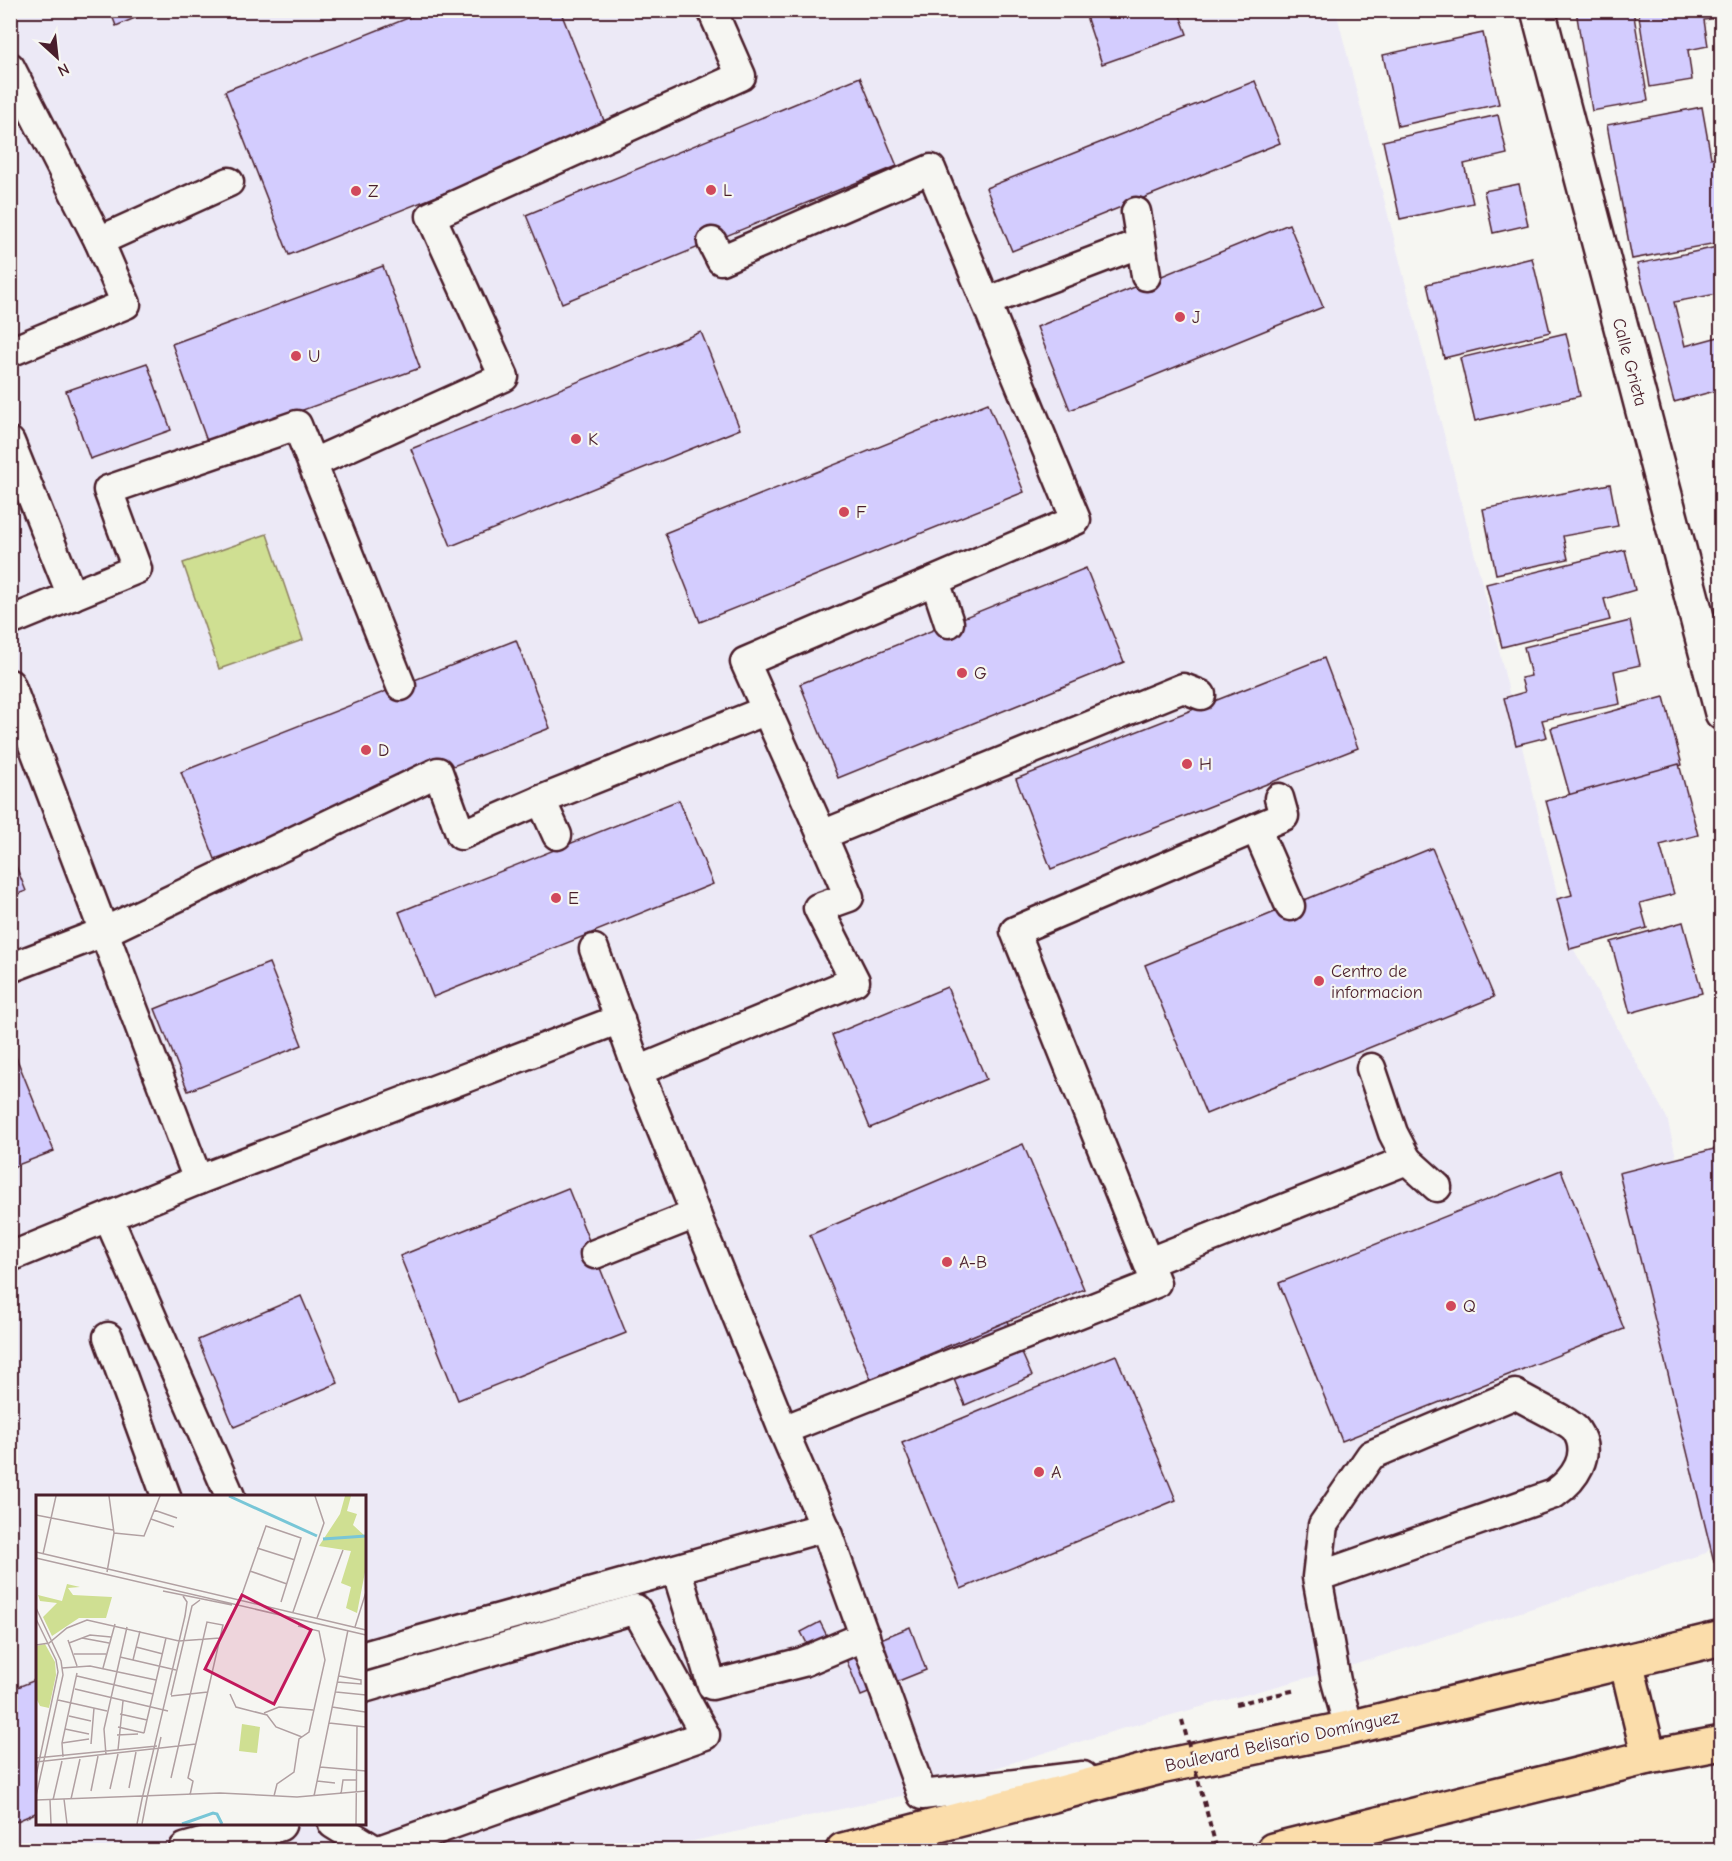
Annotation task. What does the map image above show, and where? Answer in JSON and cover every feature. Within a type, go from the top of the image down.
[{"type":"main road","name":"Boulevard Belisario Domínguez","points":[[843,1851],[1160,1767],[1349,1728],[1722,1638]]},
{"type":"main road","points":[[1626,1661],[1649,1757]]},
{"type":"main road","points":[[1273,1851],[1649,1757],[1721,1744]]},
{"type":"street","name":"Calle Grieta","points":[[1538,10],[1722,713]]},
{"type":"street","points":[[186,1851],[276,1825]]},
{"type":"lane","points":[[313,463],[504,377],[431,216],[741,76],[712,10]]},
{"type":"lane","points":[[10,67],[99,241],[126,304],[10,352]]},
{"type":"lane","points":[[638,1071],[855,981],[818,908],[849,897],[745,662],[1076,520],[931,169],[721,260],[712,242]]},
{"type":"lane","points":[[99,241],[229,182]]},
{"type":"lane","points":[[1136,212],[1146,276]]},
{"type":"lane","points":[[986,302],[1141,243]]},
{"type":"lane","points":[[10,621],[137,569],[108,490],[297,425],[401,686]]},
{"type":"lane","points":[[10,442],[72,596]]},
{"type":"lane","points":[[935,581],[949,622]]},
{"type":"lane","points":[[10,684],[198,1180]]},
{"type":"lane","points":[[822,835],[1183,688],[1201,695]]},
{"type":"lane","points":[[10,968],[104,932],[438,772],[461,835],[767,710]]},
{"type":"lane","points":[[783,1430],[1156,1283],[1015,931],[1284,816],[1279,798]]},
{"type":"lane","points":[[542,800],[558,835]]},
{"type":"lane","points":[[1256,828],[1290,906]]},
{"type":"lane","points":[[594,950],[638,1071],[783,1430],[825,1527],[922,1795],[1160,1767]]},
{"type":"lane","points":[[12,1252],[108,1217],[198,1180],[620,1018]]},
{"type":"lane","points":[[1371,1068],[1393,1133],[1407,1160],[1437,1187]]},
{"type":"lane","points":[[1149,1262],[1407,1160]]},
{"type":"lane","points":[[595,1254],[696,1214]]},
{"type":"lane","points":[[108,1217],[229,1495]]},
{"type":"lane","points":[[108,1337],[165,1495]]},
{"type":"lane","points":[[1317,1577],[1554,1494],[1567,1485],[1577,1473],[1582,1458],[1581,1443],[1575,1429],[1515,1394],[1371,1455],[1323,1525],[1317,1577],[1336,1681],[1349,1728]]},
{"type":"lane","points":[[366,1655],[825,1527]]},
{"type":"lane","points":[[676,1569],[712,1685],[803,1662],[865,1636]]},
{"type":"lane","points":[[335,1825],[377,1851],[705,1735],[636,1609],[366,1687]]},
{"type":"path","points":[[1182,1720],[1218,1851]]},
{"type":"shaded area","points":[[11,11],[1336,11],[1497,642],[1568,939],[1667,1118],[1721,1351],[1721,1536],[1706,1553],[1347,1667],[1124,1728],[911,1794],[651,1850],[11,1850]]},
{"type":"green space","points":[[267,534],[303,640],[219,669],[183,563]]},
{"type":"building","points":[[110,10],[154,10],[116,26]]},
{"type":"building","name":"Z","points":[[428,10],[560,10],[607,128],[289,255],[225,91]]},
{"type":"building","points":[[1084,10],[1178,10],[1187,34],[1102,64]]},
{"type":"building","points":[[1576,10],[1633,10],[1648,101],[1592,111]]},
{"type":"building","points":[[1638,10],[1722,10],[1722,17],[1704,20],[1708,46],[1688,50],[1692,80],[1650,87]]},
{"type":"building","points":[[1483,33],[1499,104],[1398,126],[1383,55]]},
{"type":"building","name":"L","points":[[860,77],[897,166],[562,303],[526,215]]},
{"type":"building","points":[[1255,81],[1280,143],[1012,251],[986,188]]},
{"type":"building","points":[[1702,107],[1711,158],[1722,156],[1722,242],[1632,259],[1607,125]]},
{"type":"building","points":[[1498,115],[1507,154],[1464,164],[1473,203],[1400,219],[1383,141]]},
{"type":"building","points":[[1519,184],[1528,225],[1493,233],[1484,191]]},
{"type":"building","name":"J","points":[[1289,224],[1323,307],[1070,410],[1037,327]]},
{"type":"building","points":[[1722,246],[1722,293],[1674,302],[1685,346],[1722,336],[1722,389],[1674,402],[1637,264]]},
{"type":"building","points":[[1532,258],[1550,332],[1444,358],[1427,284]]},
{"type":"building","name":"U","points":[[383,266],[420,368],[208,444],[172,344]]},
{"type":"building","name":"K","points":[[701,332],[740,429],[451,546],[411,449]]},
{"type":"building","points":[[1566,333],[1580,396],[1475,421],[1460,358]]},
{"type":"building","points":[[147,363],[171,430],[90,459],[66,391]]},
{"type":"building","name":"F","points":[[988,403],[1024,492],[700,622],[665,533]]},
{"type":"building","points":[[1610,484],[1618,526],[1563,536],[1568,559],[1496,574],[1483,509]]},
{"type":"building","points":[[1625,550],[1635,590],[1604,599],[1610,620],[1502,647],[1486,584]]},
{"type":"building","name":"G","points":[[1086,568],[1124,662],[838,778],[800,684]]},
{"type":"building","points":[[1630,621],[1640,665],[1614,671],[1620,704],[1542,720],[1547,737],[1516,745],[1504,698],[1525,692],[1521,678],[1531,676],[1524,647]]},
{"type":"building","name":"D","points":[[516,640],[550,728],[215,859],[181,772]]},
{"type":"building","name":"H","points":[[1324,658],[1358,748],[1051,869],[1016,779]]},
{"type":"building","points":[[1664,697],[1682,765],[1570,796],[1551,728]]},
{"type":"building","points":[[1679,764],[1698,835],[1660,845],[1674,894],[1640,903],[1647,928],[1570,949],[1557,899],[1572,895],[1546,801]]},
{"type":"building","name":"E","points":[[679,800],[713,884],[433,997],[399,912]]},
{"type":"building","name":"Centro de informacion","points":[[1432,848],[1494,997],[1206,1114],[1145,965]]},
{"type":"building","points":[[10,851],[26,891],[10,897]]},
{"type":"building","points":[[1683,922],[1702,993],[1630,1013],[1611,942]]},
{"type":"building","points":[[269,963],[302,1045],[188,1091],[155,1009]]},
{"type":"building","points":[[947,987],[986,1079],[870,1128],[832,1035]]},
{"type":"building","points":[[10,1042],[54,1151],[10,1168]]},
{"type":"building","name":"A-B","points":[[1023,1144],[1084,1289],[871,1379],[810,1235]]},
{"type":"building","points":[[1722,1147],[1722,1557],[1714,1562],[1619,1173]]},
{"type":"building","name":"Q","points":[[1561,1170],[1624,1329],[1342,1441],[1279,1283]]},
{"type":"building","points":[[568,1188],[626,1333],[458,1400],[400,1256]]},
{"type":"building","points":[[301,1296],[338,1383],[234,1427],[198,1340]]},
{"type":"building","points":[[1008,1321],[1032,1376],[965,1405],[941,1349]]},
{"type":"building","name":"A","points":[[1116,1355],[1176,1500],[961,1589],[902,1443]]},
{"type":"building","points":[[820,1622],[830,1642],[811,1651],[801,1632]]},
{"type":"building","points":[[910,1627],[926,1670],[861,1696],[844,1654]]},
{"type":"building","points":[[36,1680],[36,1813],[10,1824],[10,1690]]},
{"type":"place","name":"L","points":[[711,190]]},
{"type":"place","name":"Z","points":[[356,191]]},
{"type":"place","name":"J","points":[[1180,317]]},
{"type":"place","name":"U","points":[[296,356]]},
{"type":"place","name":"K","points":[[576,439]]},
{"type":"place","name":"F","points":[[844,512]]},
{"type":"place","name":"G","points":[[962,673]]},
{"type":"place","name":"D","points":[[366,750]]},
{"type":"place","name":"H","points":[[1187,764]]},
{"type":"place","name":"E","points":[[556,898]]},
{"type":"place","name":"Centro de informacion","points":[[1319,981]]},
{"type":"place","name":"A-B","points":[[947,1262]]},
{"type":"place","name":"Q","points":[[1451,1306]]},
{"type":"place","name":"A","points":[[1039,1472]]}]
